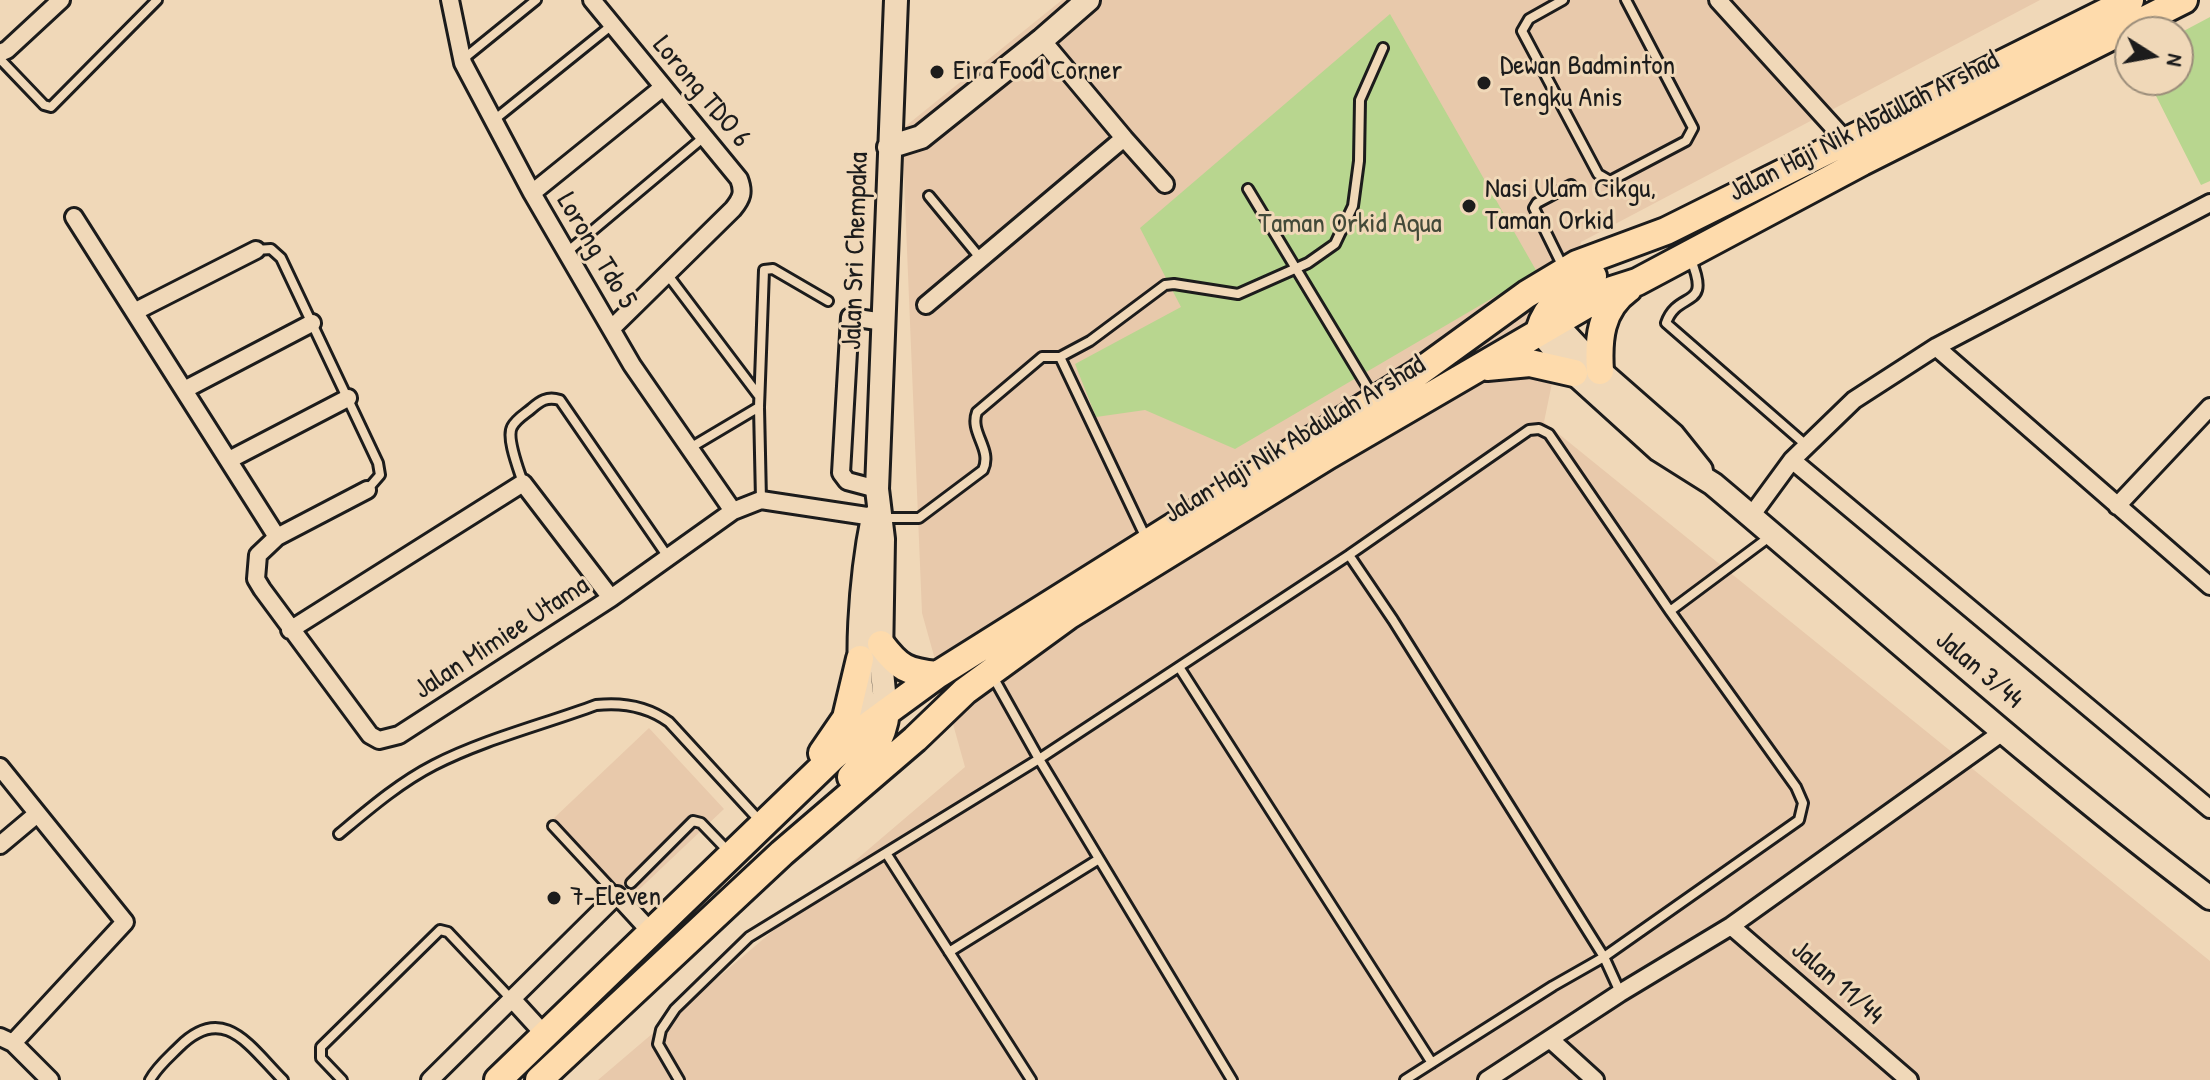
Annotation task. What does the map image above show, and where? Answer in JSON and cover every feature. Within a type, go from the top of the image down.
[{"type":"main road","name":"Jalan Haji Nik Abdullah Arshad","points":[[498,1080],[789,798],[937,675],[1430,364],[1527,294],[1577,264],[1666,231],[2130,0]]},
{"type":"main road","name":"Jalan Haji Nik Abdullah Arshad","points":[[539,1080],[782,853],[915,739],[965,691],[1081,608],[1546,325],[1612,290],[1637,282],[1862,162],[2184,0]]},
{"type":"main road","points":[[1430,364],[1508,326],[1527,320],[1546,325],[1547,310],[1567,291],[1647,246],[1666,231]]},
{"type":"main road","points":[[1600,371],[1598,342],[1607,312],[1618,296],[1637,282]]},
{"type":"main road","points":[[1473,370],[1506,363],[1530,363],[1574,373]]},
{"type":"main road","points":[[789,798],[846,718],[870,651],[904,669],[937,675]]},
{"type":"main road","points":[[782,853],[870,756],[880,722],[912,720],[965,691]]},
{"type":"street","points":[[0,53],[61,0]]},
{"type":"street","name":"Lorong Tdo 5","points":[[450,0],[462,60],[532,193],[632,365],[733,511]]},
{"type":"street","name":"Lorong TDO 6","points":[[592,0],[739,179],[743,189],[741,199],[667,274]]},
{"type":"street","name":"Jalan Sri Chempaka","points":[[880,722],[862,696],[884,563],[877,507],[896,0]]},
{"type":"street","points":[[889,147],[921,137],[1088,0]]},
{"type":"street","points":[[1718,0],[1847,142]]},
{"type":"street","points":[[1042,40],[1165,184]]},
{"type":"street","points":[[532,193],[662,88]]},
{"type":"street","points":[[926,305],[1124,138]]},
{"type":"street","points":[[1751,516],[1792,460],[1854,400],[1936,347],[2210,203]]},
{"type":"street","points":[[74,217],[277,537],[367,490]]},
{"type":"street","points":[[136,311],[256,250]]},
{"type":"street","points":[[612,328],[667,274]]},
{"type":"street","points":[[877,507],[841,473],[850,317],[884,322]]},
{"type":"street","points":[[184,390],[312,323]]},
{"type":"street","name":"Jalan 3/44","points":[[1546,325],[1568,339],[1673,435],[1713,484]]},
{"type":"street","name":"Jalan 3/44","points":[[1546,325],[1574,373],[1659,450],[1713,484],[2004,731],[2210,898]]},
{"type":"street","points":[[1936,347],[2210,586]]},
{"type":"street","points":[[229,460],[348,398]]},
{"type":"street","points":[[2117,506],[2210,407]]},
{"type":"street","points":[[1792,460],[2210,809]]},
{"type":"street","points":[[290,630],[523,483],[611,598]]},
{"type":"street","name":"Jalan Mimiee Utama","points":[[277,537],[258,555],[256,579],[290,630],[370,735],[379,740],[399,735],[611,598],[733,511],[761,500],[877,507]]},
{"type":"street","points":[[1487,1080],[1620,993],[1731,926],[2004,731]]},
{"type":"street","points":[[0,767],[125,922],[6,1040],[50,1080]]},
{"type":"street","points":[[0,845],[37,814]]},
{"type":"street","points":[[430,1080],[617,895],[650,931]]},
{"type":"street","name":"Jalan 11/44","points":[[1731,926],[1909,1080]]},
{"type":"street","points":[[513,1000],[544,1034]]},
{"type":"street","points":[[1551,1040],[1595,1080]]},
{"type":"lane","points":[[0,59],[44,105],[51,107],[157,0]]},
{"type":"lane","points":[[462,60],[536,0]]},
{"type":"lane","points":[[1563,0],[1525,22],[1522,31],[1598,174],[1610,181],[1686,141],[1693,128],[1626,0]]},
{"type":"lane","points":[[493,121],[612,25]]},
{"type":"lane","points":[[877,507],[919,518],[979,474],[987,458],[975,425],[977,412],[1038,359],[1046,355],[1060,357],[1090,341],[1165,285],[1238,294],[1297,268],[1335,244],[1352,208],[1359,161],[1360,100],[1383,48]]},
{"type":"lane","points":[[567,253],[704,137]]},
{"type":"lane","points":[[1565,272],[1534,208],[1537,203],[1571,185]]},
{"type":"lane","points":[[1248,189],[1375,398]]},
{"type":"lane","points":[[929,196],[981,259]]},
{"type":"lane","points":[[256,250],[265,248],[277,252],[348,398],[380,469],[377,481],[367,490]]},
{"type":"lane","points":[[1689,255],[1700,282],[1698,290],[1673,312],[1666,323],[1807,446]]},
{"type":"lane","points":[[761,500],[759,407],[764,270],[773,269],[828,301]]},
{"type":"lane","points":[[667,274],[760,397]]},
{"type":"lane","points":[[1060,357],[1148,542]]},
{"type":"lane","points":[[523,483],[511,429],[539,402],[553,398],[560,400],[668,557]]},
{"type":"lane","points":[[690,448],[759,407]]},
{"type":"lane","points":[[679,1080],[658,1044],[661,1030],[675,1009],[749,937],[1039,759],[1349,555],[1529,430],[1539,429],[1549,434],[1796,787],[1803,803],[1799,820],[1604,957],[1405,1080]]},
{"type":"lane","points":[[1670,611],[1772,534]]},
{"type":"lane","points":[[1349,555],[1604,957],[1620,993]]},
{"type":"lane","points":[[1179,667],[1432,1063]]},
{"type":"lane","points":[[991,673],[1039,759],[1232,1080]]},
{"type":"lane","points":[[339,834],[382,798],[460,752],[596,705],[618,703],[658,714],[669,722],[762,824]]},
{"type":"lane","points":[[631,883],[693,821],[701,823],[731,854]]},
{"type":"lane","points":[[553,826],[617,895]]},
{"type":"lane","points":[[886,853],[1031,1080]]},
{"type":"lane","points":[[949,952],[1099,859]]},
{"type":"lane","points":[[342,1080],[321,1058],[321,1047],[440,930],[448,932],[513,1000]]},
{"type":"lane","points":[[150,1080],[188,1038],[209,1027],[232,1031],[283,1080]]},
{"type":"shaded area","points":[[1062,0],[2040,0],[1581,242],[1544,422],[2210,961],[2210,1080],[598,1080],[965,767],[922,613],[902,129]]},
{"type":"shaded area","points":[[649,728],[724,809],[629,899],[554,818]]},
{"type":"green space","name":"Taman Orkid Aqua","points":[[1390,14],[1537,272],[1235,449],[1145,410],[1096,417],[1075,364],[1181,307],[1140,228]]},
{"type":"green space","points":[[2210,17],[2210,181],[2201,185],[2156,96],[2194,96],[2194,26]]},
{"type":"place","name":"Eira Food Corner","points":[[937,72]]},
{"type":"place","name":"Dewan Badminton Tengku Anis","points":[[1484,83]]},
{"type":"place","name":"Nasi Ulam Cikgu, Taman Orkid","points":[[1469,206]]},
{"type":"place","name":"7-Eleven","points":[[554,898]]}]
